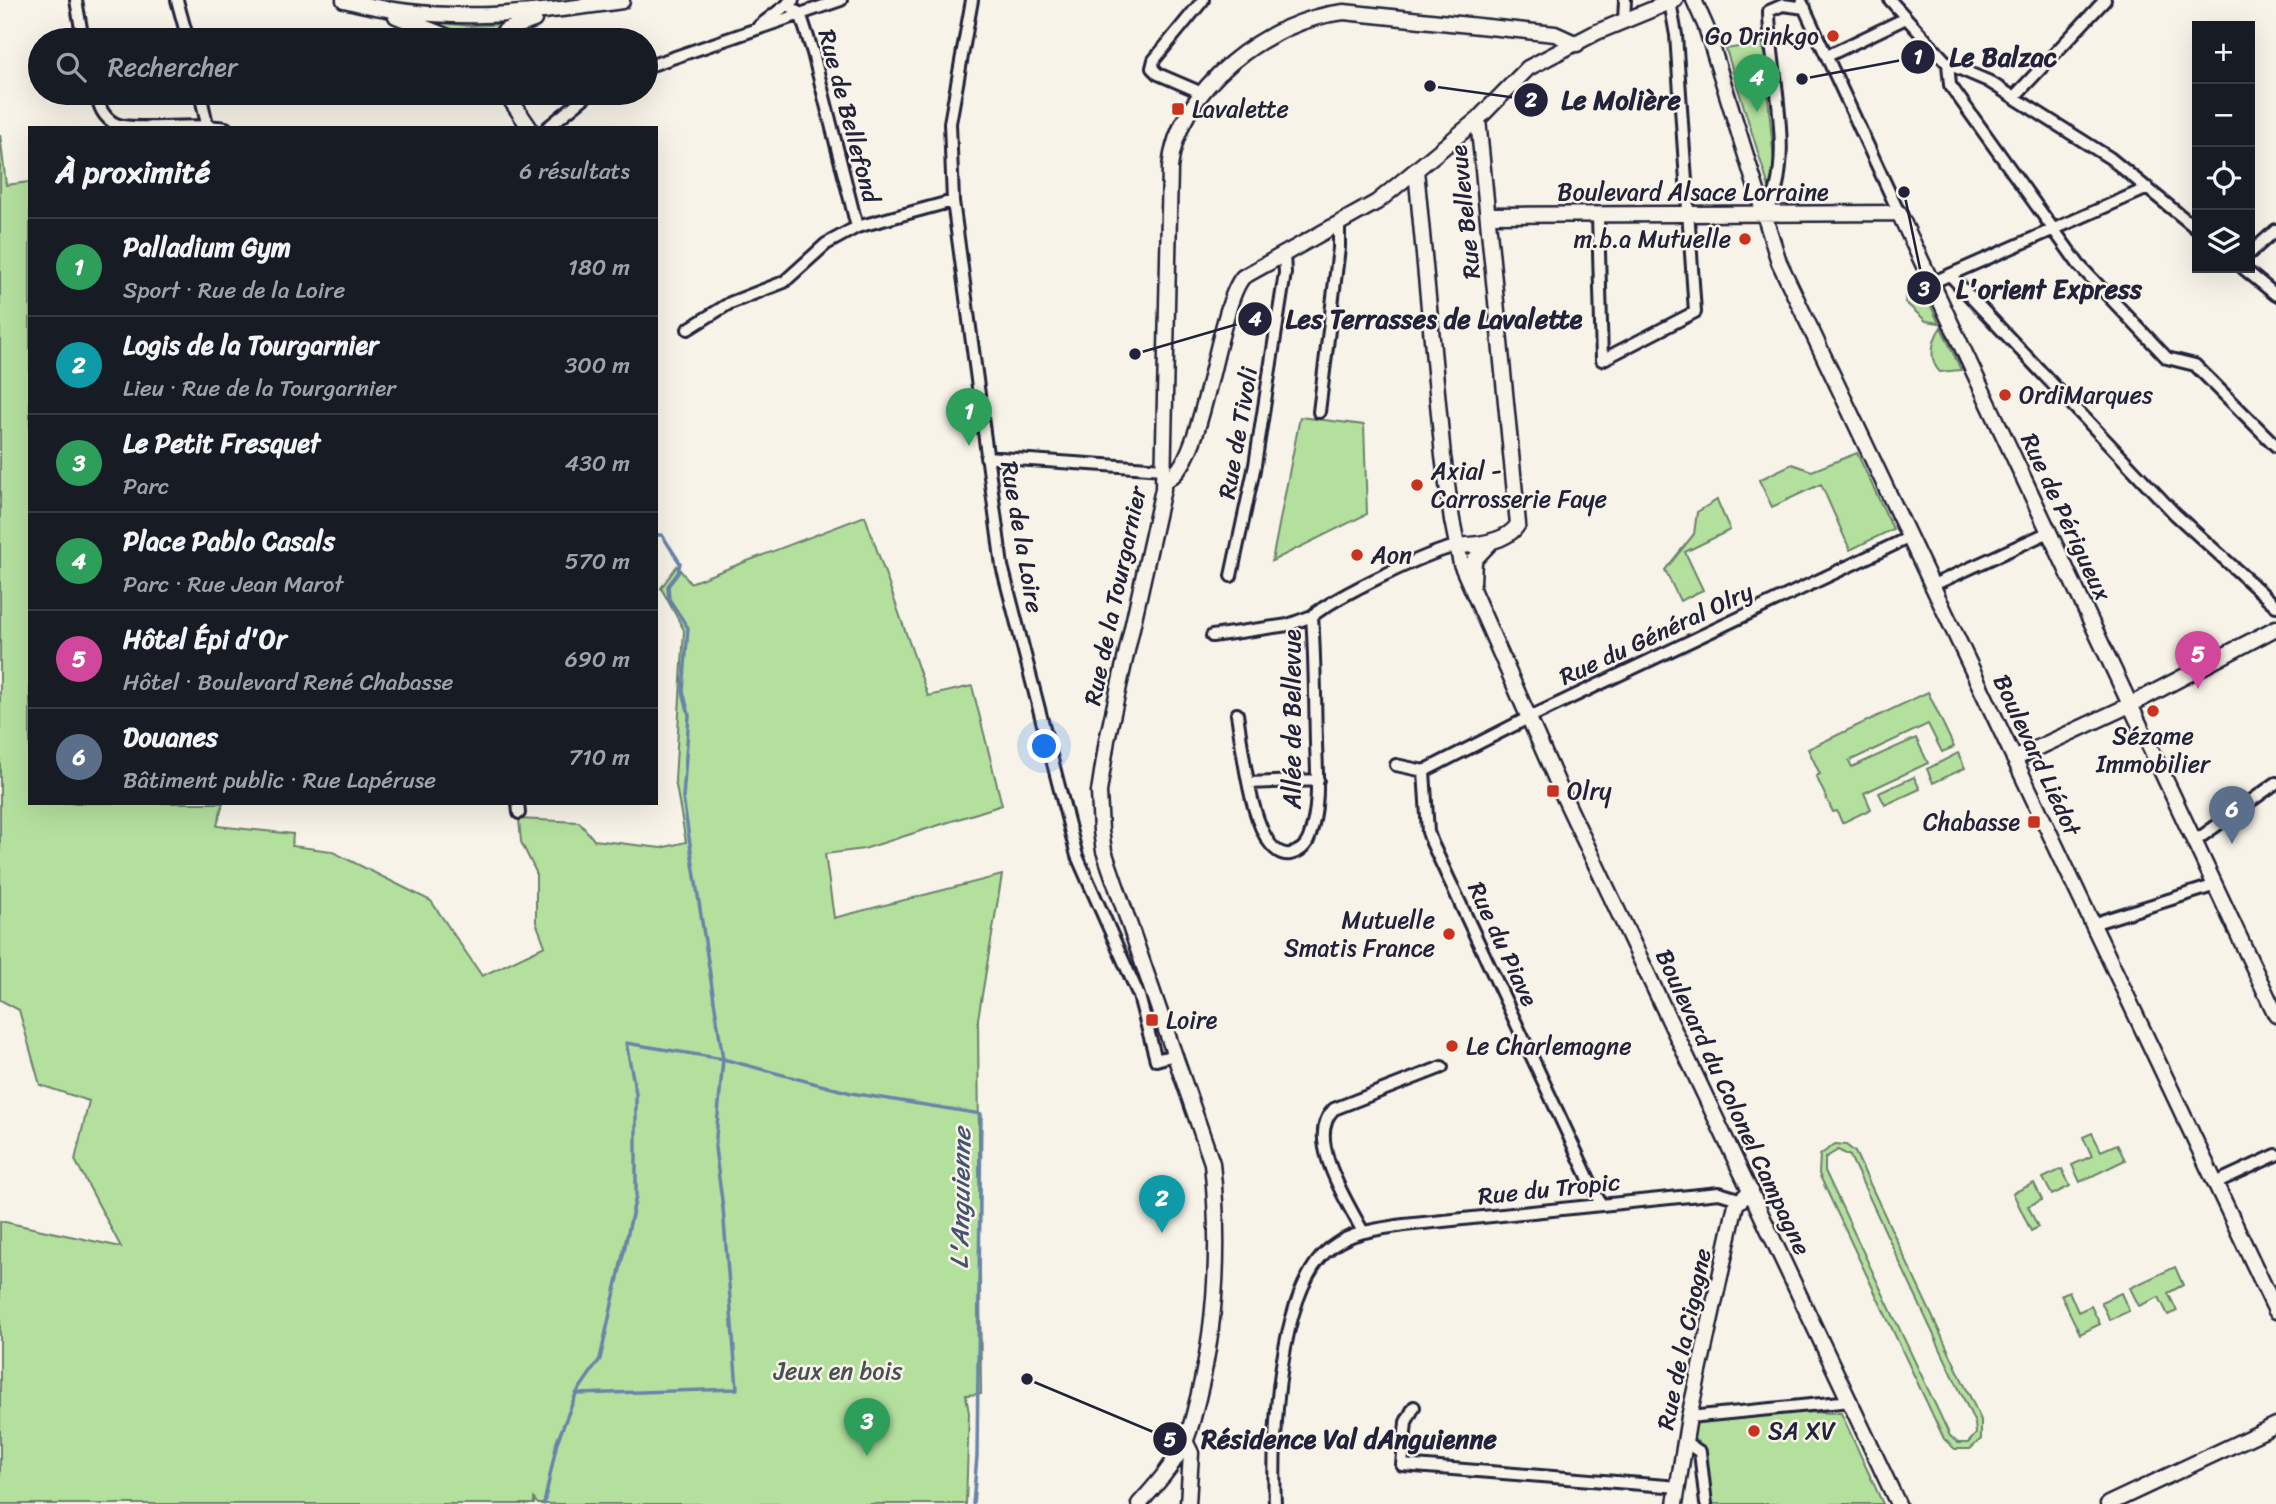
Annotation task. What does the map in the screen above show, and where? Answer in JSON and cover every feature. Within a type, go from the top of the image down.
[{"type":"street","points":[[76,0],[81,28]]},
{"type":"street","points":[[177,0],[185,28]]},
{"type":"street","points":[[344,0],[463,18],[524,16],[626,1]]},
{"type":"street","points":[[658,63],[801,16],[841,0]]},
{"type":"street","name":"Rue de la Loire","points":[[972,0],[950,122],[953,201],[1002,566],[1077,856],[1139,996],[1140,1008],[1156,1060],[1172,1048]]},
{"type":"street","points":[[1200,92],[1158,74],[1152,68],[1154,60],[1203,0]]},
{"type":"street","points":[[1624,22],[1625,0]]},
{"type":"street","name":"Boulevard Liédot","points":[[1694,0],[1706,27],[1765,215],[1769,237],[1779,262],[2276,1311]]},
{"type":"street","points":[[1891,0],[1948,64],[1968,70],[2110,158],[2192,225]]},
{"type":"street","points":[[2014,97],[2105,0]]},
{"type":"street","points":[[511,28],[522,23],[626,1]]},
{"type":"street","points":[[1598,216],[1602,360],[1695,312],[1672,1]]},
{"type":"street","name":"Rue de la Tourgarnier","points":[[1185,1441],[1203,1378],[1211,1335],[1217,1213],[1207,1144],[1104,850],[1099,792],[1111,719],[1164,474],[1176,474],[1197,429],[1234,288],[1250,272],[1339,226],[1377,202],[1478,119],[1528,68],[1597,32],[1672,1]]},
{"type":"street","points":[[754,30],[791,2],[801,16]]},
{"type":"street","points":[[377,4],[430,28]]},
{"type":"street","points":[[1765,215],[1776,195],[1780,153],[1769,11],[1783,5],[1803,4]]},
{"type":"street","name":"Rue de Périgueux","points":[[1803,4],[1828,56],[1833,76],[2276,1014]]},
{"type":"street","points":[[986,457],[1164,474],[1171,155],[1184,116],[1200,92],[1239,59],[1282,30],[1323,14],[1344,12],[1555,34],[1597,32]]},
{"type":"street","name":"Rue de Bellefond","points":[[801,16],[857,227]]},
{"type":"street","points":[[1828,56],[1906,18]]},
{"type":"street","points":[[1555,34],[1577,44]]},
{"type":"street","points":[[1948,64],[1950,85],[2079,265],[2167,358],[2195,365],[2276,446]]},
{"type":"street","points":[[100,105],[103,113],[120,126],[216,126]]},
{"type":"street","points":[[203,105],[207,124]]},
{"type":"street","points":[[515,105],[530,126]]},
{"type":"street","points":[[549,126],[575,105]]},
{"type":"street","name":"Rue Bellevue","points":[[1478,119],[1518,509],[1518,524],[1515,530],[1493,540]]},
{"type":"street","points":[[1416,170],[1452,520],[1457,546],[1476,600]]},
{"type":"street","points":[[1931,283],[2148,188]]},
{"type":"street","points":[[688,329],[730,303],[784,282],[826,244],[857,227],[953,201]]},
{"type":"street","name":"Boulevard Alsace Lorraine","points":[[1488,215],[1899,213]]},
{"type":"street","points":[[1318,412],[1339,248],[1339,226]]},
{"type":"street","points":[[2255,249],[2276,230]]},
{"type":"street","name":"Rue de Tivoli","points":[[1231,576],[1255,465],[1285,273],[1284,254]]},
{"type":"street","points":[[2248,273],[2276,295]]},
{"type":"street","points":[[1950,275],[2175,514],[2276,606]]},
{"type":"street","points":[[1931,586],[2049,532]]},
{"type":"street","name":"Rue du Général Olry","points":[[1424,771],[1528,718],[1908,538]]},
{"type":"street","points":[[1457,546],[1493,540]]},
{"type":"street","points":[[1476,600],[1472,564],[1493,540]]},
{"type":"street","name":"Allée de Bellevue","points":[[1237,714],[1257,821],[1270,847],[1285,854],[1302,849],[1309,840],[1318,780],[1312,616],[1375,582],[1442,550],[1457,546]]},
{"type":"street","name":"Boulevard du Colonel Campagne","points":[[1476,600],[1745,1195],[1851,1401],[1898,1504]]},
{"type":"street","points":[[1212,636],[1288,625],[1312,616]]},
{"type":"street","points":[[2014,758],[2130,705],[2276,628]]},
{"type":"street","points":[[1396,765],[1424,771]]},
{"type":"street","name":"Rue du Piave","points":[[1424,771],[1428,832],[1432,843],[1601,1206]]},
{"type":"street","points":[[1249,783],[1318,780]]},
{"type":"street","points":[[2195,841],[2276,783]]},
{"type":"street","points":[[2092,924],[2216,885]]},
{"type":"street","points":[[1153,1046],[1172,1048]]},
{"type":"street","points":[[1363,1232],[1333,1173],[1325,1148],[1323,1125],[1327,1116],[1334,1109],[1442,1067]]},
{"type":"street","points":[[2214,1183],[2276,1155]]},
{"type":"street","name":"Rue du Tropic","points":[[1275,1504],[1280,1371],[1303,1286],[1311,1268],[1326,1252],[1363,1232],[1404,1225],[1719,1194],[1745,1195]]},
{"type":"street","name":"Rue de la Cigogne","points":[[1675,1504],[1689,1418],[1745,1195]]},
{"type":"street","points":[[1689,1418],[1851,1401]]},
{"type":"street","points":[[1414,1407],[1406,1422],[1402,1465],[1679,1487]]},
{"type":"street","points":[[2108,1504],[2276,1425]]},
{"type":"street","points":[[1139,1504],[1172,1465],[1185,1441]]},
{"type":"street","points":[[1185,1441],[1191,1453],[1188,1504]]},
{"type":"street","points":[[1685,1442],[1700,1452],[1706,1504]]},
{"type":"green space","points":[[432,21],[469,26],[507,24],[501,28],[445,28]]},
{"type":"green space","points":[[1763,43],[1774,162],[1770,191],[1726,49]]},
{"type":"green space","name":"Jeux en bois","points":[[0,134],[6,185],[28,182],[28,805],[222,805],[217,826],[293,834],[292,846],[331,851],[431,901],[482,976],[545,946],[536,922],[536,872],[521,842],[519,819],[579,822],[594,840],[661,848],[686,842],[675,780],[684,630],[661,588],[677,566],[690,583],[865,516],[928,696],[972,686],[1002,805],[864,849],[825,854],[834,918],[1002,875],[978,1019],[981,1394],[966,1395],[969,1413],[966,1504],[538,1504],[534,1499],[534,1504],[0,1504],[0,1221],[121,1247],[75,1160],[89,1101],[40,1085],[19,1010],[0,1000]]},
{"type":"green space","points":[[1920,283],[1939,323],[1926,321],[1905,302],[1907,289]]},
{"type":"green space","points":[[1941,327],[1961,370],[1940,372],[1936,367],[1933,350]]},
{"type":"green space","points":[[1300,417],[1364,425],[1367,514],[1272,561]]},
{"type":"green space","points":[[1857,453],[1893,529],[1850,550],[1821,484],[1772,507],[1759,480],[1792,464],[1812,471]]},
{"type":"green space","points":[[1717,500],[1730,530],[1685,552],[1703,590],[1680,601],[1665,570],[1694,534],[1697,512]]},
{"type":"green space","points":[[1928,692],[1954,747],[1942,752],[1928,724],[1849,761],[1852,767],[1916,738],[1928,763],[1864,793],[1871,809],[1842,823],[1837,811],[1833,812],[1816,776],[1820,774],[1808,749]]},
{"type":"green space","points":[[1958,753],[1965,768],[1933,783],[1927,769]]},
{"type":"green space","points":[[1914,777],[1920,789],[1885,805],[1879,793]]},
{"type":"green space","points":[[2092,1133],[2101,1151],[2117,1144],[2125,1160],[2080,1182],[2072,1165],[2092,1156],[2083,1137]]},
{"type":"green space","points":[[1835,1144],[1846,1145],[1855,1152],[1981,1420],[1981,1439],[1970,1449],[1955,1449],[1944,1439],[1819,1174],[1820,1155]],"holes":[[[1838,1150],[1850,1156],[1975,1423],[1976,1434],[1968,1443],[1958,1443],[1950,1436],[1825,1171],[1825,1158]]]},
{"type":"green space","points":[[2062,1169],[2070,1186],[2052,1195],[2043,1178]]},
{"type":"green space","points":[[2034,1183],[2042,1200],[2028,1206],[2038,1227],[2031,1231],[2013,1193]]},
{"type":"green space","points":[[2175,1267],[2183,1285],[2168,1293],[2177,1311],[2168,1315],[2159,1297],[2139,1306],[2130,1288]]},
{"type":"green space","points":[[2069,1291],[2078,1312],[2091,1306],[2100,1324],[2080,1334],[2061,1295]]},
{"type":"green space","points":[[2121,1293],[2129,1311],[2110,1320],[2101,1302]]},
{"type":"green space","points":[[1765,1411],[1841,1413],[1883,1504],[1710,1504],[1690,1439],[1694,1423]]},
{"type":"waterway","name":"L'Anguienne","points":[[658,535],[662,535],[680,563],[678,573],[668,586],[669,599],[688,628],[683,691],[689,715],[683,798],[723,1059],[851,1093],[981,1114],[977,1456],[973,1504]]},
{"type":"waterway","name":"L'Anguienne","points":[[544,1504],[557,1442],[576,1394],[600,1359],[636,1196],[636,1093],[626,1043],[723,1059],[715,1148],[723,1208],[737,1389],[576,1394]]},
{"type":"place","name":"Go Drinkgo","points":[[1833,36]]},
{"type":"place","name":"Le Balzac","points":[[1802,79]]},
{"type":"place","name":"Le Molière","points":[[1430,86]]},
{"type":"place","name":"Lavalette","points":[[1178,109]]},
{"type":"place","name":"Place Pablo Casals","points":[[1757,112]]},
{"type":"place","name":"L'orient Express","points":[[1904,192]]},
{"type":"place","name":"m.b.a Mutuelle","points":[[1745,239]]},
{"type":"place","name":"Les Terrasses de Lavalette","points":[[1135,354]]},
{"type":"place","name":"OrdiMarques","points":[[2005,395]]},
{"type":"place","name":"Palladium Gym","points":[[969,446]]},
{"type":"place","name":"Axial - Carrosserie Faye","points":[[1417,485]]},
{"type":"place","name":"Aon","points":[[1357,555]]},
{"type":"place","name":"Hôtel Épi d'Or","points":[[2198,689]]},
{"type":"place","name":"Sézame Immobilier","points":[[2153,711]]},
{"type":"place","name":"Olry","points":[[1553,791]]},
{"type":"place","name":"Chabasse","points":[[2034,822]]},
{"type":"place","name":"Douanes","points":[[2232,844]]},
{"type":"place","name":"Mutuelle Smatis France","points":[[1449,934]]},
{"type":"place","name":"Loire","points":[[1152,1020]]},
{"type":"place","name":"Le Charlemagne","points":[[1452,1046]]},
{"type":"place","name":"Logis de la Tourgarnier","points":[[1162,1233]]},
{"type":"place","name":"Résidence Val dAnguienne","points":[[1027,1379]]},
{"type":"place","name":"SA XV","points":[[1754,1431]]},
{"type":"place","name":"Le Petit Fresquet","points":[[867,1456]]}]
